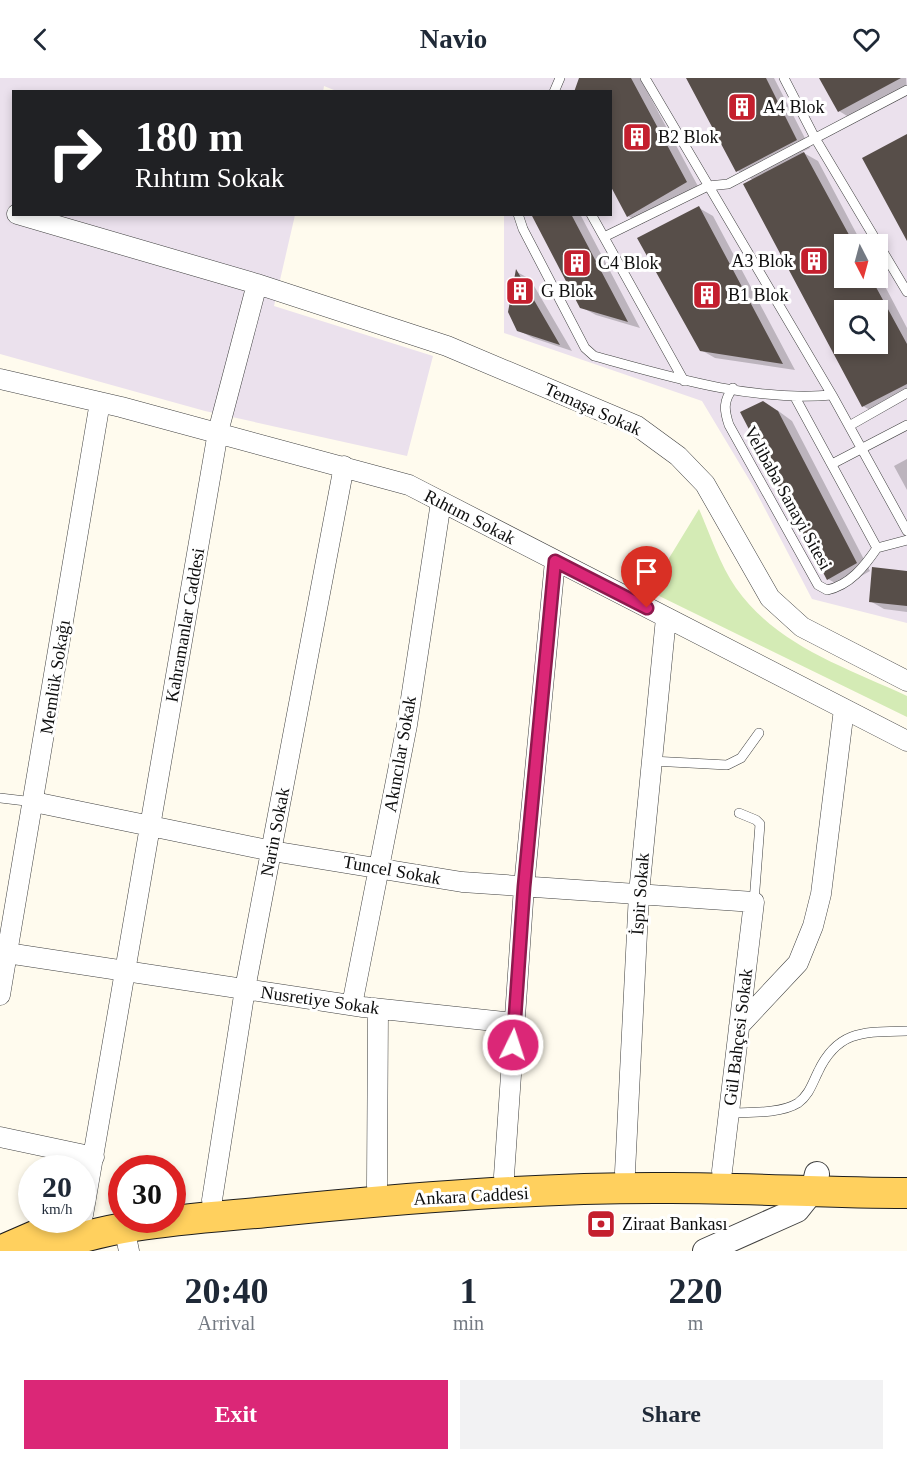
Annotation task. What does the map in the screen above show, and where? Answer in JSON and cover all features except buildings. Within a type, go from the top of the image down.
[{"type":"main road","name":"Ankara Caddesi","points":[[186,1202],[504,1176],[625,1172],[722,1171],[907,1194]]},
{"type":"main road","name":"Ankara Caddesi","points":[[186,1222],[374,1201],[522,1192],[815,1182],[907,1174]]},
{"type":"main road","name":"Ankara Caddesi","points":[[0,1251],[49,1233]]},
{"type":"main road","name":"Ankara Caddesi","points":[[41,1251],[66,1233]]},
{"type":"street","points":[[22,216],[257,284]]},
{"type":"street","name":"Kahramanlar Caddesi","points":[[94,1155],[218,432],[257,284]]},
{"type":"street","name":"Temaşa Sokak","points":[[257,284],[447,346],[638,426],[678,456],[705,484],[770,598],[802,627],[907,681]]},
{"type":"street","name":"Rıhtım Sokak","points":[[0,379],[218,432],[409,485],[907,741]]},
{"type":"street","name":"Memlük Sokağı","points":[[0,995],[2,954],[34,802],[100,402]]},
{"type":"street","name":"Narin Sokak","points":[[212,1200],[245,989],[344,466]]},
{"type":"street","name":"Akıncılar Sokak","points":[[352,1005],[407,725],[441,502]]},
{"type":"street","points":[[504,1176],[524,887],[555,561]]},
{"type":"street","name":"İspir Sokak","points":[[625,1172],[639,893],[666,618]]},
{"type":"street","points":[[739,1026],[798,963],[813,926],[821,894],[844,709]]},
{"type":"street","name":"Tuncel Sokak","points":[[34,802],[272,851],[462,882],[754,902]]},
{"type":"street","name":"Gül Bahçesi Sokak","points":[[722,1171],[754,902]]},
{"type":"street","name":"Nusretiye Sokak","points":[[2,954],[127,970],[378,1009],[514,1023]]},
{"type":"street","points":[[377,1186],[378,1009]]},
{"type":"street","points":[[0,1137],[85,1155]]},
{"type":"street","points":[[705,1251],[797,1210],[815,1182]]},
{"type":"lane","points":[[645,78],[832,395],[907,531]]},
{"type":"lane","points":[[784,78],[815,138],[907,292]]},
{"type":"lane","points":[[604,237],[708,186],[728,184],[907,90]]},
{"type":"lane","points":[[519,216],[523,229],[585,348],[594,356],[684,381],[796,399],[832,395]]},
{"type":"lane","points":[[592,216],[684,381]]},
{"type":"lane","name":"Velibaba Sanayi Sitesi","points":[[733,388],[726,397],[724,410],[729,426],[818,585],[827,590],[845,583],[861,569],[877,548]]},
{"type":"lane","points":[[849,426],[907,393]]},
{"type":"lane","points":[[796,399],[877,548],[907,540]]},
{"type":"lane","points":[[832,465],[907,424]]},
{"type":"lane","points":[[652,761],[727,765],[741,758],[759,733]]},
{"type":"lane","points":[[0,798],[34,802]]},
{"type":"lane","points":[[739,813],[760,824],[754,902]]},
{"type":"lane","points":[[729,1113],[775,1110],[797,1103],[811,1089],[825,1057],[843,1041],[860,1032],[907,1030]]},
{"type":"shaded area","points":[[0,78],[907,78],[907,623],[812,599],[753,486],[702,401],[504,333],[504,216],[612,216],[612,90],[334,90],[324,86],[323,90],[12,90],[12,216],[295,216],[274,306],[433,356],[407,456],[205,411],[0,354]]},
{"type":"green space","points":[[699,509],[725,569],[736,588],[753,608],[771,625],[814,653],[907,696],[907,717],[649,591]]},
{"type":"place","name":"A4 Blok","points":[[742,107]]},
{"type":"place","name":"B2 Blok","points":[[637,137]]},
{"type":"place","name":"A3 Blok","points":[[814,261]]},
{"type":"place","name":"C4 Blok","points":[[577,263]]},
{"type":"place","name":"G Blok","points":[[520,291]]},
{"type":"place","name":"B1 Blok","points":[[707,295]]},
{"type":"place","name":"Ziraat Bankası","points":[[601,1224]]},
{"type":"route","points":[[513,1045],[524,887],[555,561],[647,608]]}]
